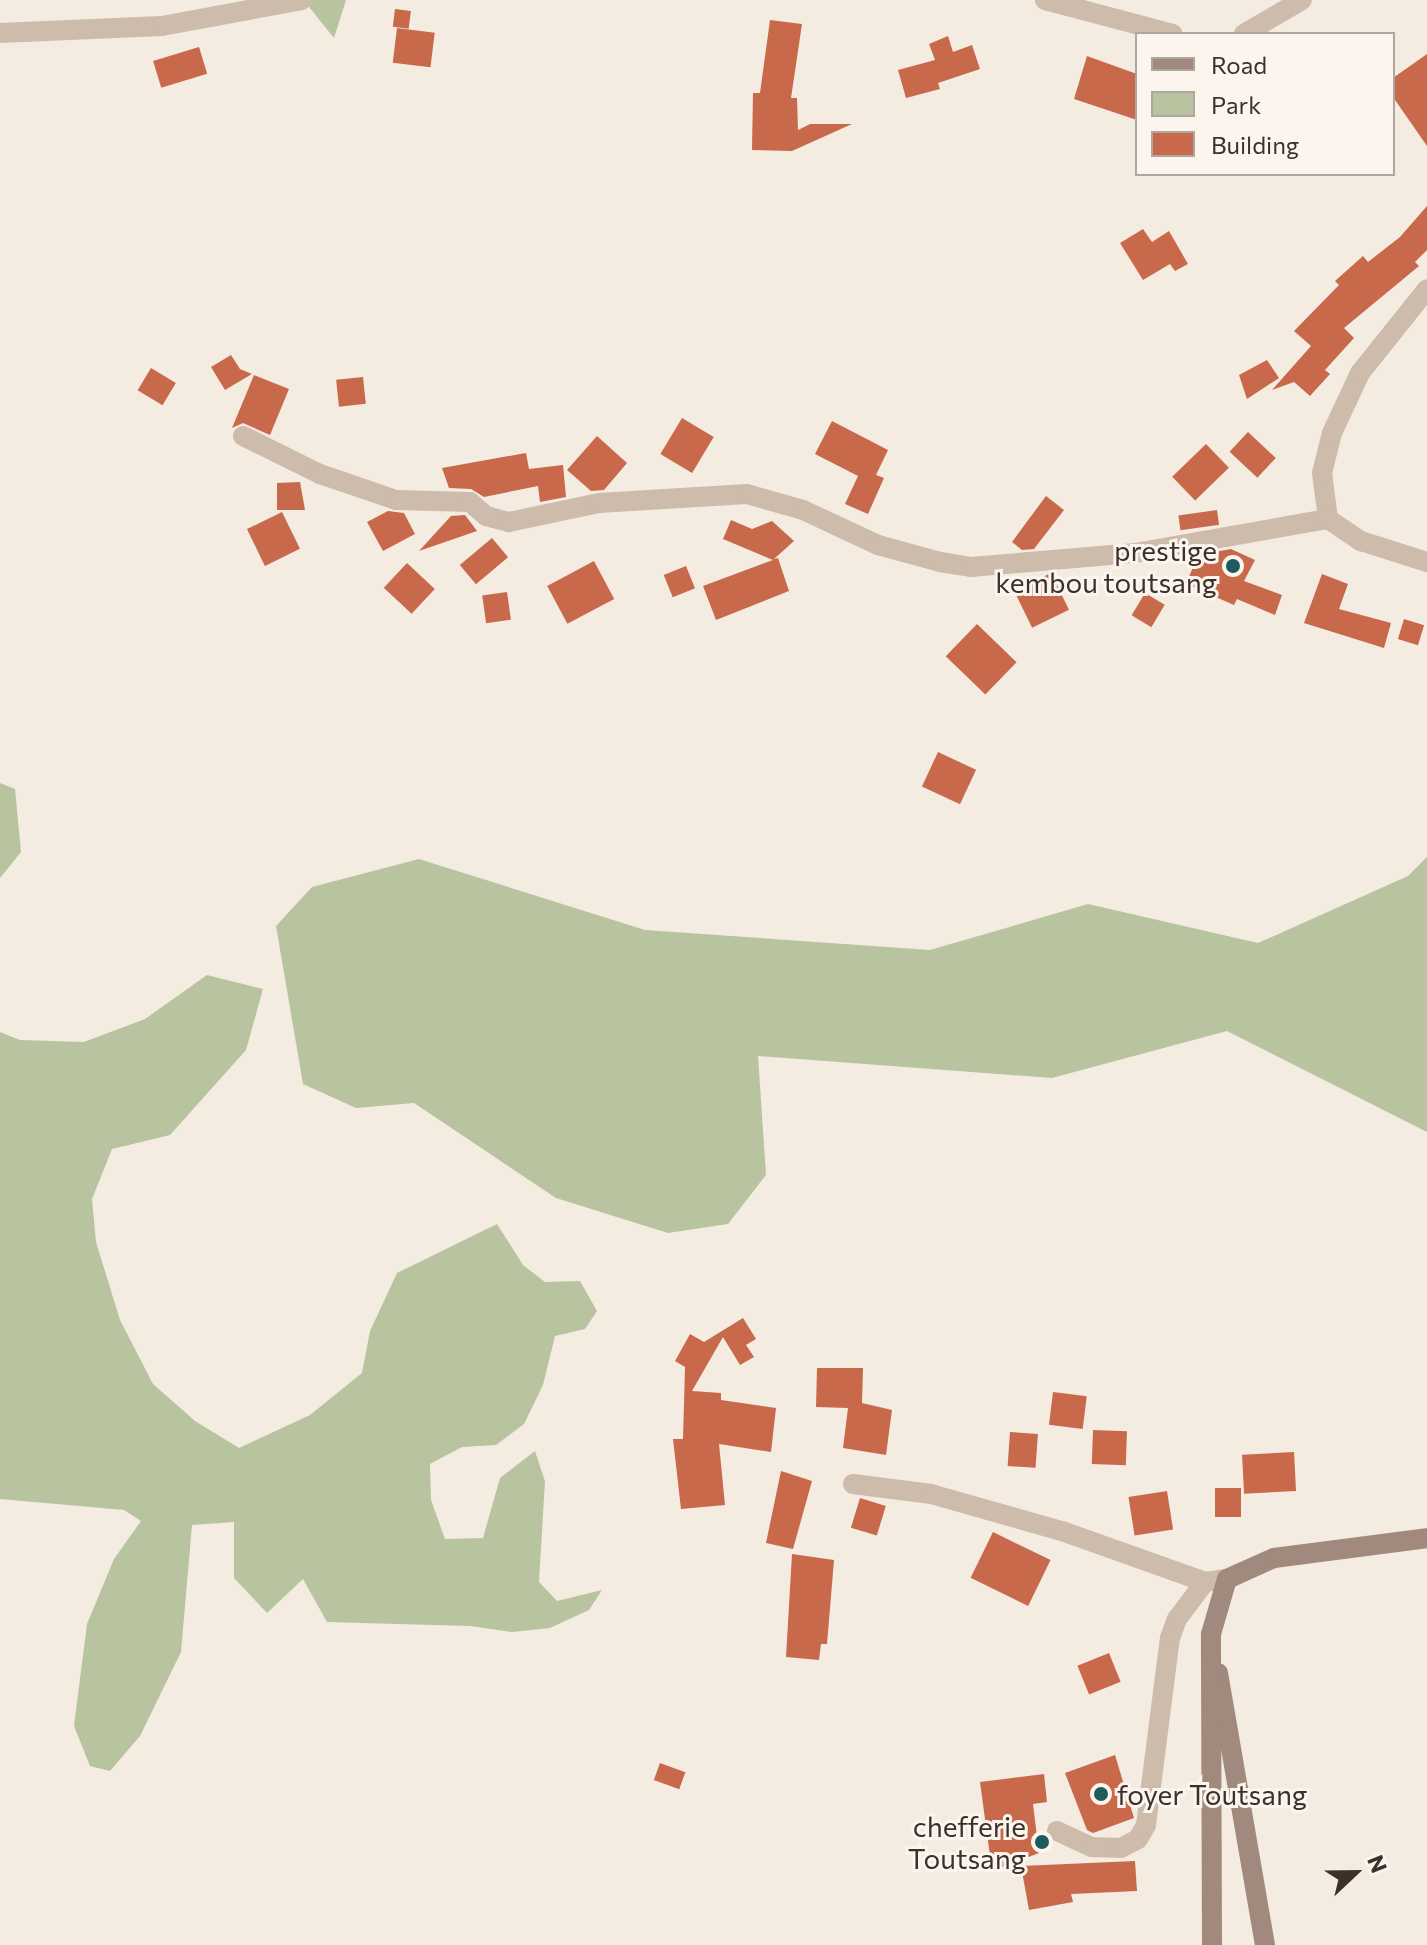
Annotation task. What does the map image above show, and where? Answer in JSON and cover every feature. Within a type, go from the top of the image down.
[{"type":"street","points":[[0,33],[162,26],[302,0]]},
{"type":"street","points":[[1045,0],[1165,32]]},
{"type":"street","points":[[1247,32],[1288,2]]},
{"type":"street","points":[[1328,519],[1322,473],[1332,433],[1360,373],[1427,289]]},
{"type":"street","points":[[243,436],[320,474],[396,500],[470,502],[486,516],[509,522],[599,503],[747,494],[803,510],[878,545],[971,567],[1135,553],[1328,519],[1361,541],[1427,562]]},
{"type":"street","points":[[853,1484],[946,1498],[1062,1531],[1205,1582],[1227,1579],[1274,1558],[1427,1538]]},
{"type":"street","points":[[1212,1945],[1211,1634],[1227,1579]]},
{"type":"street","points":[[1057,1831],[1092,1847],[1121,1848],[1138,1839],[1146,1825],[1170,1638],[1177,1619],[1205,1582]]},
{"type":"street","points":[[1211,1634],[1265,1945]]},
{"type":"green space","points":[[304,0],[346,0],[334,38],[317,17]]},
{"type":"green space","points":[[0,783],[15,789],[21,852],[0,878]]},
{"type":"green space","points":[[1427,857],[1427,1132],[1227,1031],[1052,1078],[758,1056],[766,1175],[728,1224],[668,1233],[556,1198],[414,1103],[356,1108],[303,1084],[276,926],[312,887],[419,859],[645,930],[930,950],[1088,904],[1258,943],[1408,876]]},
{"type":"green space","points":[[207,975],[263,989],[246,1050],[170,1135],[112,1149],[92,1199],[96,1242],[120,1320],[153,1384],[195,1421],[239,1448],[310,1415],[362,1373],[370,1331],[397,1273],[497,1224],[523,1265],[545,1282],[580,1281],[597,1311],[585,1329],[555,1336],[543,1385],[524,1424],[496,1445],[462,1447],[430,1464],[431,1500],[445,1539],[483,1538],[500,1478],[535,1451],[545,1481],[539,1582],[557,1601],[602,1590],[589,1610],[550,1628],[512,1632],[470,1626],[327,1622],[303,1579],[267,1613],[234,1578],[234,1522],[192,1525],[181,1652],[140,1736],[110,1771],[90,1766],[74,1726],[87,1624],[114,1559],[141,1521],[124,1510],[0,1499],[0,1032],[20,1040],[84,1042],[145,1019]]},
{"type":"building","points":[[395,9],[411,11],[409,29],[393,27]]},
{"type":"building","points":[[770,20],[802,24],[791,98],[797,98],[798,130],[810,124],[852,124],[792,151],[752,150],[753,93],[760,93]]},
{"type":"building","points":[[397,28],[435,33],[430,67],[393,63]]},
{"type":"building","points":[[948,36],[953,52],[972,45],[980,69],[938,83],[940,89],[906,98],[898,70],[935,60],[929,44]]},
{"type":"building","points":[[199,47],[207,74],[161,88],[153,61]]},
{"type":"building","points":[[1427,54],[1427,146],[1395,100],[1395,77]]},
{"type":"building","points":[[1087,56],[1135,73],[1135,119],[1074,99]]},
{"type":"building","points":[[1427,206],[1427,250],[1415,262],[1419,266],[1344,328],[1354,338],[1325,370],[1330,374],[1310,396],[1294,382],[1272,390],[1311,346],[1294,331],[1339,285],[1335,281],[1363,256],[1368,262],[1400,237]]},
{"type":"building","points":[[1143,229],[1152,242],[1169,231],[1188,264],[1175,271],[1170,264],[1143,280],[1120,243]]},
{"type":"building","points":[[231,355],[240,369],[252,374],[225,390],[211,367]]},
{"type":"building","points":[[1267,360],[1279,378],[1247,399],[1239,375]]},
{"type":"building","points":[[151,368],[176,383],[162,405],[138,390]]},
{"type":"building","points":[[254,375],[289,389],[270,435],[243,423],[232,428]]},
{"type":"building","points":[[363,377],[366,404],[339,407],[336,380]]},
{"type":"building","points":[[682,418],[714,437],[692,473],[660,454]]},
{"type":"building","points":[[832,421],[888,450],[876,475],[884,478],[868,514],[845,504],[858,476],[815,454]]},
{"type":"building","points":[[1248,432],[1276,458],[1257,478],[1230,452]]},
{"type":"building","points":[[597,436],[627,463],[604,490],[591,491],[567,470]]},
{"type":"building","points":[[1206,444],[1229,468],[1195,500],[1172,477]]},
{"type":"building","points":[[526,453],[529,469],[563,465],[566,497],[540,502],[538,486],[484,497],[471,489],[449,488],[442,468]]},
{"type":"building","points":[[300,482],[305,510],[277,510],[277,483]]},
{"type":"building","points":[[1046,496],[1064,510],[1034,549],[1022,550],[1012,542]]},
{"type":"building","points":[[1217,510],[1219,525],[1180,530],[1178,515]]},
{"type":"building","points":[[388,511],[404,513],[415,534],[383,551],[367,522]]},
{"type":"building","points":[[282,512],[300,549],[265,566],[247,529]]},
{"type":"building","points":[[465,515],[477,531],[419,551],[451,516]]},
{"type":"building","points":[[731,520],[752,529],[772,521],[794,541],[774,559],[778,558],[789,591],[716,620],[703,586],[773,560],[723,539]]},
{"type":"building","points":[[492,538],[508,557],[476,584],[460,565]]},
{"type":"building","points":[[1231,549],[1255,560],[1244,581],[1282,595],[1275,615],[1237,599],[1234,605],[1186,584],[1198,555]]},
{"type":"building","points":[[594,561],[614,599],[567,624],[547,586]]},
{"type":"building","points":[[407,563],[435,589],[412,614],[384,588]]},
{"type":"building","points":[[686,566],[695,588],[673,597],[664,575]]},
{"type":"building","points":[[1051,573],[1069,610],[1032,628],[1014,591]]},
{"type":"building","points":[[1322,574],[1348,584],[1339,609],[1391,623],[1384,648],[1304,623]]},
{"type":"building","points":[[507,592],[511,620],[486,623],[482,595]]},
{"type":"building","points":[[1145,593],[1165,605],[1151,627],[1132,615]]},
{"type":"building","points":[[1404,619],[1424,625],[1418,645],[1398,639]]},
{"type":"building","points":[[977,624],[1017,662],[985,695],[946,656]]},
{"type":"building","points":[[938,752],[976,770],[960,804],[922,786]]},
{"type":"building","points":[[743,1318],[756,1339],[746,1345],[754,1357],[740,1365],[723,1337],[692,1391],[721,1393],[721,1400],[776,1408],[771,1452],[719,1444],[725,1505],[681,1509],[673,1439],[683,1439],[685,1367],[675,1361],[690,1334],[704,1342]]},
{"type":"building","points":[[817,1368],[863,1368],[862,1403],[892,1410],[886,1455],[843,1448],[848,1408],[816,1407]]},
{"type":"building","points":[[1053,1392],[1087,1396],[1083,1429],[1049,1425]]},
{"type":"building","points":[[1093,1430],[1127,1431],[1126,1465],[1092,1464]]},
{"type":"building","points":[[1010,1432],[1038,1434],[1036,1468],[1008,1466]]},
{"type":"building","points":[[1294,1452],[1296,1491],[1244,1494],[1242,1455]]},
{"type":"building","points":[[781,1471],[812,1481],[793,1549],[766,1543]]},
{"type":"building","points":[[1215,1488],[1241,1488],[1241,1517],[1215,1517]]},
{"type":"building","points":[[1167,1491],[1173,1530],[1135,1536],[1128,1497]]},
{"type":"building","points":[[860,1498],[886,1506],[877,1536],[851,1528]]},
{"type":"building","points":[[993,1532],[1051,1560],[1028,1606],[971,1578]]},
{"type":"building","points":[[792,1554],[834,1560],[827,1644],[821,1644],[819,1660],[786,1657]]},
{"type":"building","points":[[1109,1653],[1121,1682],[1089,1694],[1077,1666]]},
{"type":"building","name":"foyer Toutsang","points":[[1115,1755],[1134,1818],[1093,1833],[1087,1830],[1065,1773]]},
{"type":"building","points":[[660,1763],[685,1772],[679,1789],[654,1780]]},
{"type":"building","points":[[1044,1774],[1047,1802],[1033,1804],[1039,1853],[992,1871],[980,1782]]},
{"type":"building","points":[[1135,1861],[1137,1891],[1071,1894],[1073,1902],[1029,1910],[1021,1866]]},
{"type":"place","name":"prestige kembou toutsang","points":[[1233,566]]},
{"type":"place","name":"foyer Toutsang","points":[[1101,1794]]},
{"type":"place","name":"chefferie Toutsang","points":[[1042,1842]]}]
